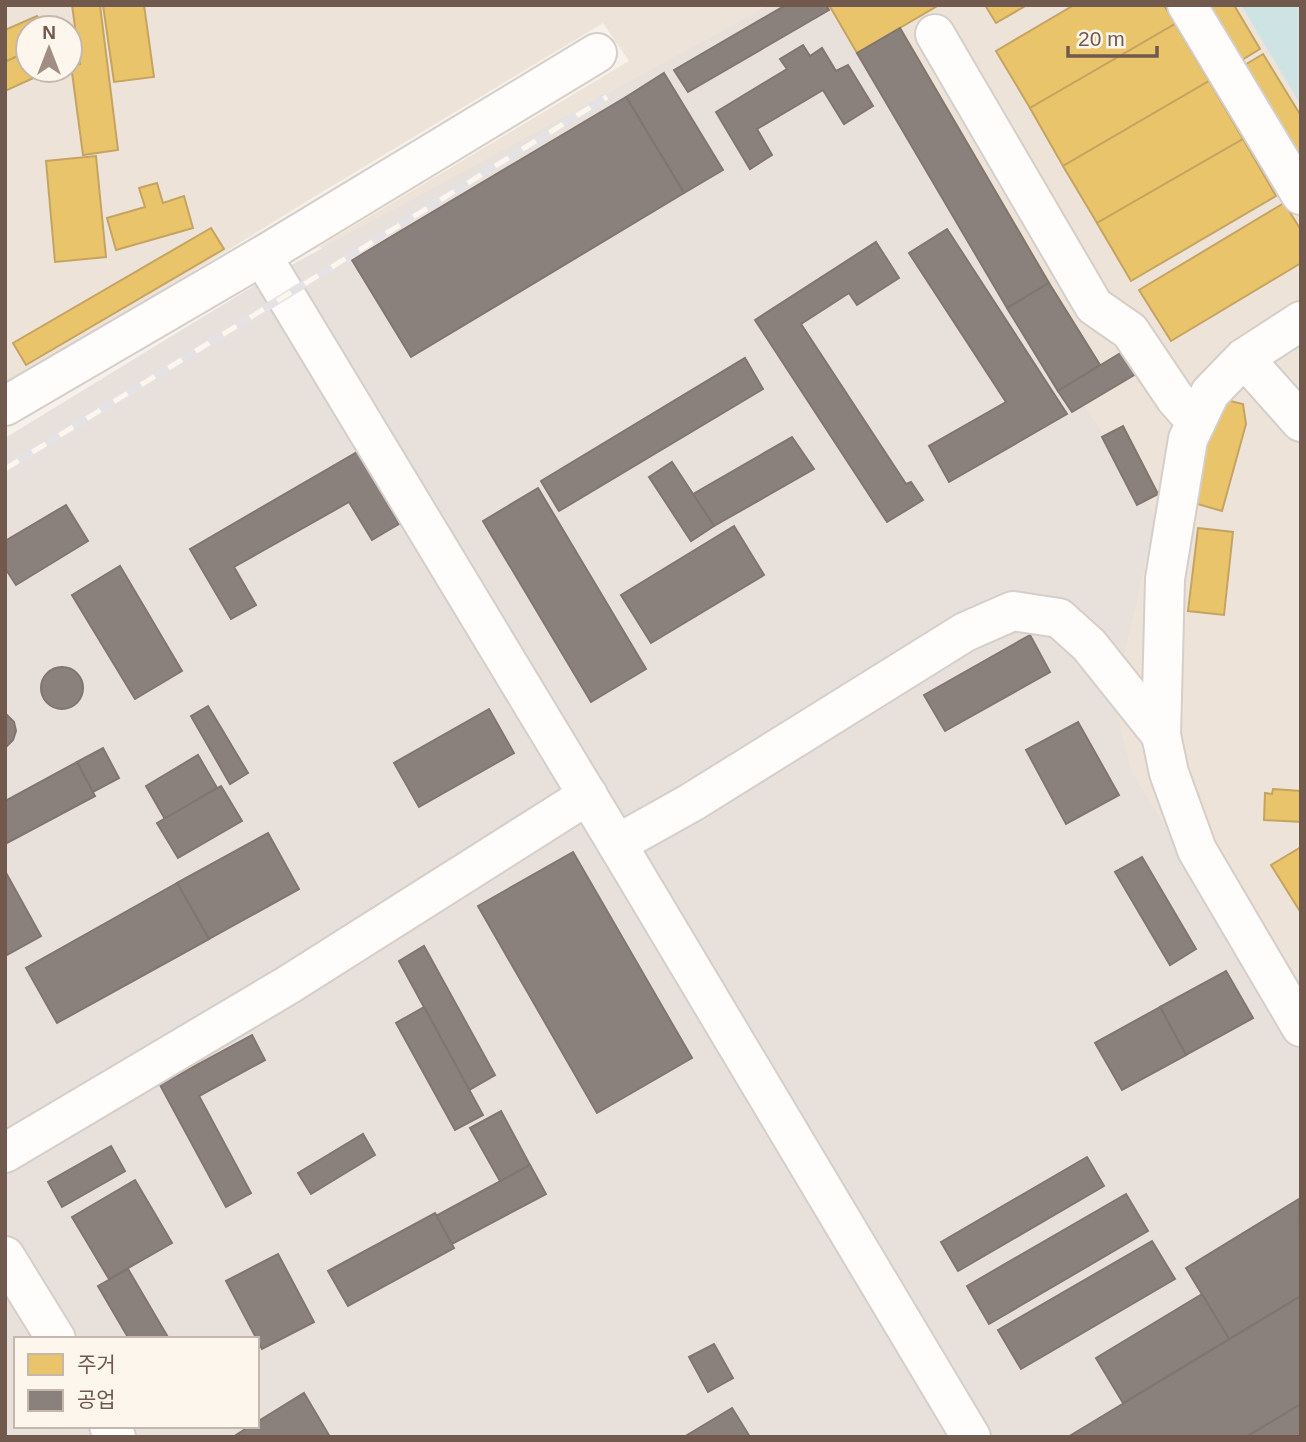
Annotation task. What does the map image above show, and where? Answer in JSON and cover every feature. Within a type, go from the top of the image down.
[{"type":"street","points":[[1186,5],[1301,195]]},
{"type":"street","points":[[935,34],[1094,306],[1130,331],[1175,398],[1196,422]]},
{"type":"street","points":[[5,406],[262,256],[597,53]]},
{"type":"street","points":[[262,256],[971,1437]]},
{"type":"street","points":[[1301,321],[1244,358],[1210,393],[1188,439],[1165,579],[1161,735],[1169,773],[1197,850],[1301,1027]]},
{"type":"street","points":[[1244,358],[1301,422]]},
{"type":"street","points":[[617,844],[692,802],[965,632],[1013,611],[1059,618],[1088,645],[1161,735]]},
{"type":"street","points":[[5,1153],[288,985],[588,795]]},
{"type":"street","points":[[5,1256],[55,1337]]},
{"type":"shaded area","points":[[5,5],[1301,5],[1301,1437],[1027,1437],[320,246],[629,61],[603,23],[312,198],[23,377],[5,385]]},
{"type":"shaded area","points":[[770,5],[826,5],[1156,517],[1114,700],[1131,770],[1301,1053],[1301,1437],[5,1437],[5,438],[260,282]]},
{"type":"shaded area","points":[[1241,5],[1301,5],[1301,105]]},
{"type":"building: 주거","points":[[72,5],[100,5],[118,150],[83,155],[74,84],[84,84],[84,14],[73,14]]},
{"type":"building: 주거","points":[[103,5],[144,5],[154,77],[114,82]]},
{"type":"building: 주거","points":[[829,5],[939,5],[857,53]]},
{"type":"building: 주거","points":[[985,5],[1027,5],[996,23]]},
{"type":"building: 주거","points":[[1074,5],[1164,5],[1175,24],[1030,108],[996,51]]},
{"type":"building: 주거","points":[[1207,5],[1234,5],[1260,49],[1240,61]]},
{"type":"building: 주거","points":[[1175,24],[1209,81],[1063,166],[1030,108]]},
{"type":"building: 주거","points":[[14,26],[14,58],[5,62],[5,30]]},
{"type":"building: 주거","points":[[1263,54],[1301,116],[1301,162],[1243,66]]},
{"type":"building: 주거","points":[[14,58],[14,84],[20,84],[5,91],[5,62]]},
{"type":"building: 주거","points":[[1209,81],[1243,139],[1097,223],[1063,166]]},
{"type":"building: 주거","points":[[1243,139],[1276,196],[1131,281],[1097,223]]},
{"type":"building: 주거","points":[[96,156],[106,257],[55,262],[46,161]]},
{"type":"building: 주거","points":[[157,183],[163,203],[184,196],[193,228],[116,250],[107,218],[145,207],[139,188]]},
{"type":"building: 주거","points":[[1284,203],[1301,230],[1301,263],[1171,341],[1139,290]]},
{"type":"building: 주거","points":[[211,228],[224,249],[26,365],[13,343]]},
{"type":"building: 주거","points":[[1222,399],[1243,404],[1246,424],[1222,511],[1194,503],[1193,479]]},
{"type":"building: 주거","points":[[1198,528],[1233,532],[1224,615],[1188,611]]},
{"type":"building: 주거","points":[[1273,789],[1301,791],[1301,822],[1264,820],[1265,793],[1272,794]]},
{"type":"building: 주거","points":[[1301,847],[1301,913],[1271,865]]},
{"type":"building: 공업","points":[[786,5],[826,5],[829,10],[688,92],[674,70]]},
{"type":"building: 공업","points":[[900,28],[1049,283],[1007,308],[857,53]]},
{"type":"building: 공업","points":[[803,45],[810,56],[822,48],[836,71],[848,65],[873,106],[844,124],[823,90],[757,129],[772,155],[750,169],[716,112],[787,69],[780,59]]},
{"type":"building: 공업","points":[[664,73],[723,170],[684,193],[626,97]]},
{"type":"building: 공업","points":[[626,97],[684,193],[411,357],[352,260]]},
{"type":"building: 공업","points":[[947,229],[1067,414],[949,482],[929,446],[1006,402],[909,253]]},
{"type":"building: 공업","points":[[876,242],[899,278],[857,305],[849,293],[801,324],[906,484],[911,482],[923,500],[887,522],[755,320]]},
{"type":"building: 공업","points":[[1049,283],[1100,365],[1058,391],[1007,308]]},
{"type":"building: 공업","points":[[1127,349],[1141,371],[1072,412],[1058,391]]},
{"type":"building: 공업","points":[[745,358],[763,389],[559,511],[541,481]]},
{"type":"building: 공업","points":[[1123,426],[1158,494],[1137,505],[1102,437]]},
{"type":"building: 공업","points":[[792,437],[814,469],[714,526],[693,494]]},
{"type":"building: 공업","points":[[357,452],[399,524],[372,540],[349,502],[234,567],[256,605],[231,619],[190,549]]},
{"type":"building: 공업","points":[[672,462],[714,526],[691,541],[649,477]]},
{"type":"building: 공업","points":[[538,488],[646,669],[591,702],[483,521]]},
{"type":"building: 공업","points":[[66,505],[88,541],[16,585],[5,568],[5,541]]},
{"type":"building: 공업","points":[[734,526],[764,575],[651,643],[621,595]]},
{"type":"building: 공업","points":[[120,566],[182,671],[135,699],[72,595]]},
{"type":"building: 공업","points":[[1030,635],[1050,672],[945,731],[924,695]]},
{"type":"building: 공업","points":[[62,667],[77,673],[83,688],[77,703],[62,709],[47,703],[41,688],[47,673]]},
{"type":"building: 공업","points":[[208,706],[248,773],[230,784],[191,716]]},
{"type":"building: 공업","points":[[489,709],[514,753],[419,807],[394,763]]},
{"type":"building: 공업","points":[[5,713],[14,722],[16,731],[13,740],[5,748]]},
{"type":"building: 공업","points":[[1078,722],[1119,795],[1066,824],[1026,750]]},
{"type":"building: 공업","points":[[103,748],[119,778],[93,792],[77,762]]},
{"type":"building: 공업","points":[[198,755],[217,788],[165,819],[146,786]]},
{"type":"building: 공업","points":[[77,762],[95,796],[5,844],[5,801]]},
{"type":"building: 공업","points":[[221,786],[242,821],[178,858],[157,823]]},
{"type":"building: 공업","points":[[268,833],[299,889],[209,939],[177,883]]},
{"type":"building: 공업","points":[[573,852],[692,1058],[597,1113],[478,906]]},
{"type":"building: 공업","points":[[1142,857],[1196,949],[1170,965],[1115,872]]},
{"type":"building: 공업","points":[[5,871],[41,936],[5,956]]},
{"type":"building: 공업","points":[[177,883],[209,939],[57,1023],[26,968]]},
{"type":"building: 공업","points":[[424,946],[495,1075],[469,1090],[399,961]]},
{"type":"building: 공업","points":[[1226,971],[1253,1018],[1186,1055],[1160,1007]]},
{"type":"building: 공업","points":[[424,1007],[483,1115],[455,1130],[396,1023]]},
{"type":"building: 공업","points":[[1160,1007],[1186,1055],[1122,1090],[1095,1043]]},
{"type":"building: 공업","points":[[252,1035],[265,1060],[199,1096],[251,1193],[226,1207],[160,1085]]},
{"type":"building: 공업","points":[[501,1111],[530,1165],[500,1181],[470,1128]]},
{"type":"building: 공업","points":[[363,1134],[375,1155],[311,1194],[298,1173]]},
{"type":"building: 공업","points":[[111,1146],[125,1171],[62,1207],[48,1182]]},
{"type":"building: 공업","points":[[1087,1157],[1104,1186],[958,1271],[941,1242]]},
{"type":"building: 공업","points":[[530,1165],[546,1194],[452,1244],[436,1216]]},
{"type":"building: 공업","points":[[135,1180],[172,1243],[109,1279],[72,1217]]},
{"type":"building: 공업","points":[[1126,1194],[1148,1231],[989,1324],[967,1286]]},
{"type":"building: 공업","points":[[1299,1199],[1301,1296],[1229,1339],[1186,1268]]},
{"type":"building: 공업","points":[[435,1213],[454,1248],[348,1306],[328,1271]]},
{"type":"building: 공업","points":[[1152,1241],[1175,1279],[1021,1369],[998,1330]]},
{"type":"building: 공업","points":[[278,1254],[314,1322],[262,1349],[259,1337],[256,1337],[226,1281]]},
{"type":"building: 공업","points":[[128,1269],[168,1337],[128,1337],[98,1286]]},
{"type":"building: 공업","points":[[1202,1294],[1229,1339],[1123,1403],[1096,1358]]},
{"type":"building: 공업","points":[[1301,1296],[1301,1404],[1246,1437],[1068,1437]]},
{"type":"building: 공업","points":[[714,1344],[733,1378],[708,1392],[689,1357]]},
{"type":"building: 공업","points":[[304,1393],[330,1437],[233,1437],[247,1428],[259,1428],[259,1421]]},
{"type":"building: 공업","points":[[1301,1404],[1301,1437],[1246,1437]]},
{"type":"building: 공업","points":[[732,1408],[750,1437],[684,1437]]},
{"type":"railway","points":[[5,469],[607,97]]}]
